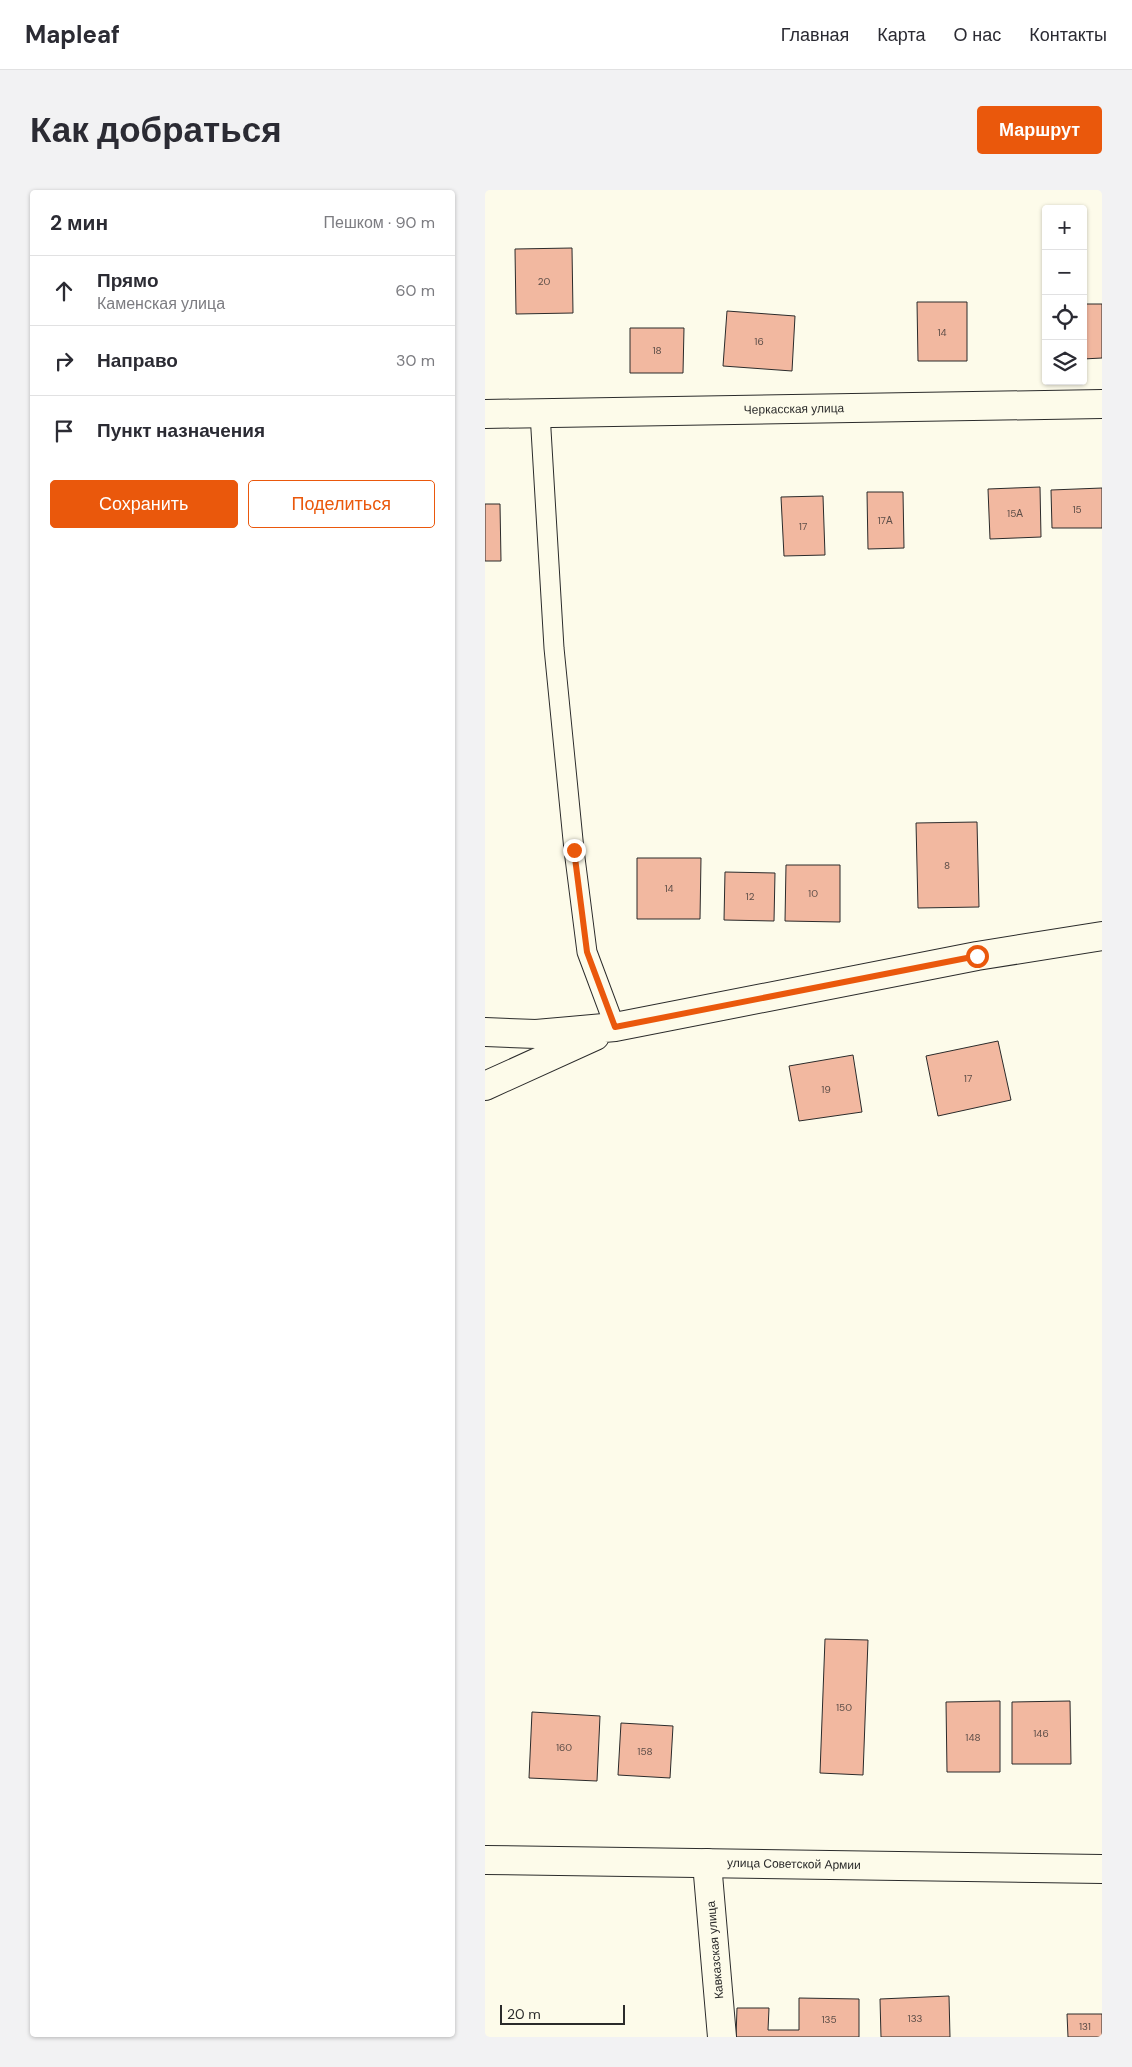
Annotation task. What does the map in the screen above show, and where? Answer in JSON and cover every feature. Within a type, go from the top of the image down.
[{"type":"street","name":"Черкасская улица","points":[[485,414],[1102,404]]},
{"type":"street","points":[[485,1032],[536,1034],[615,1027],[977,956],[1102,936]]},
{"type":"street","points":[[485,1086],[615,1027]]},
{"type":"street","name":"улица Советской Армии","points":[[485,1860],[1102,1869]]},
{"type":"street","name":"Кавказская улица","points":[[707,1863],[722,2037]]},
{"type":"lane","points":[[540,413],[554,648],[575,859],[587,952],[615,1027]]},
{"type":"building","points":[[572,248],[573,313],[516,314],[515,249]]},
{"type":"building","points":[[917,302],[967,302],[967,361],[918,361]]},
{"type":"building","points":[[1087,304],[1102,304],[1102,358],[1087,359]]},
{"type":"building","points":[[727,311],[795,316],[792,371],[723,366]]},
{"type":"building","points":[[630,328],[684,328],[683,373],[630,373]]},
{"type":"building","points":[[1040,487],[1041,537],[990,539],[988,489]]},
{"type":"building","points":[[1102,488],[1102,528],[1052,528],[1051,490]]},
{"type":"building","points":[[867,492],[903,492],[904,548],[868,549]]},
{"type":"building","points":[[823,496],[825,555],[784,556],[781,497]]},
{"type":"building","points":[[485,504],[500,504],[501,561],[485,561]]},
{"type":"building","points":[[977,822],[979,907],[918,908],[916,823]]},
{"type":"building","points":[[637,858],[701,858],[700,919],[637,919]]},
{"type":"building","points":[[786,865],[840,865],[840,922],[785,921]]},
{"type":"building","points":[[725,872],[775,873],[774,921],[724,920]]},
{"type":"building","points":[[998,1041],[1011,1100],[938,1116],[926,1056]]},
{"type":"building","points":[[853,1055],[862,1112],[799,1121],[789,1066]]},
{"type":"building","points":[[825,1639],[868,1640],[863,1775],[820,1773]]},
{"type":"building","points":[[1000,1701],[1000,1772],[947,1772],[946,1702]]},
{"type":"building","points":[[1070,1701],[1071,1764],[1012,1764],[1012,1702]]},
{"type":"building","points":[[532,1712],[600,1716],[597,1781],[529,1778]]},
{"type":"building","points":[[621,1723],[673,1726],[670,1778],[618,1775]]},
{"type":"building","points":[[949,1996],[950,2037],[881,2037],[880,1999]]},
{"type":"building","points":[[799,1998],[859,1999],[859,2037],[736,2037],[737,2008],[769,2008],[768,2030],[799,2030]]},
{"type":"building","points":[[1067,2014],[1102,2014],[1102,2037],[1068,2037]]},
{"type":"route","points":[[574,850],[587,952],[615,1027],[977,956]]}]
